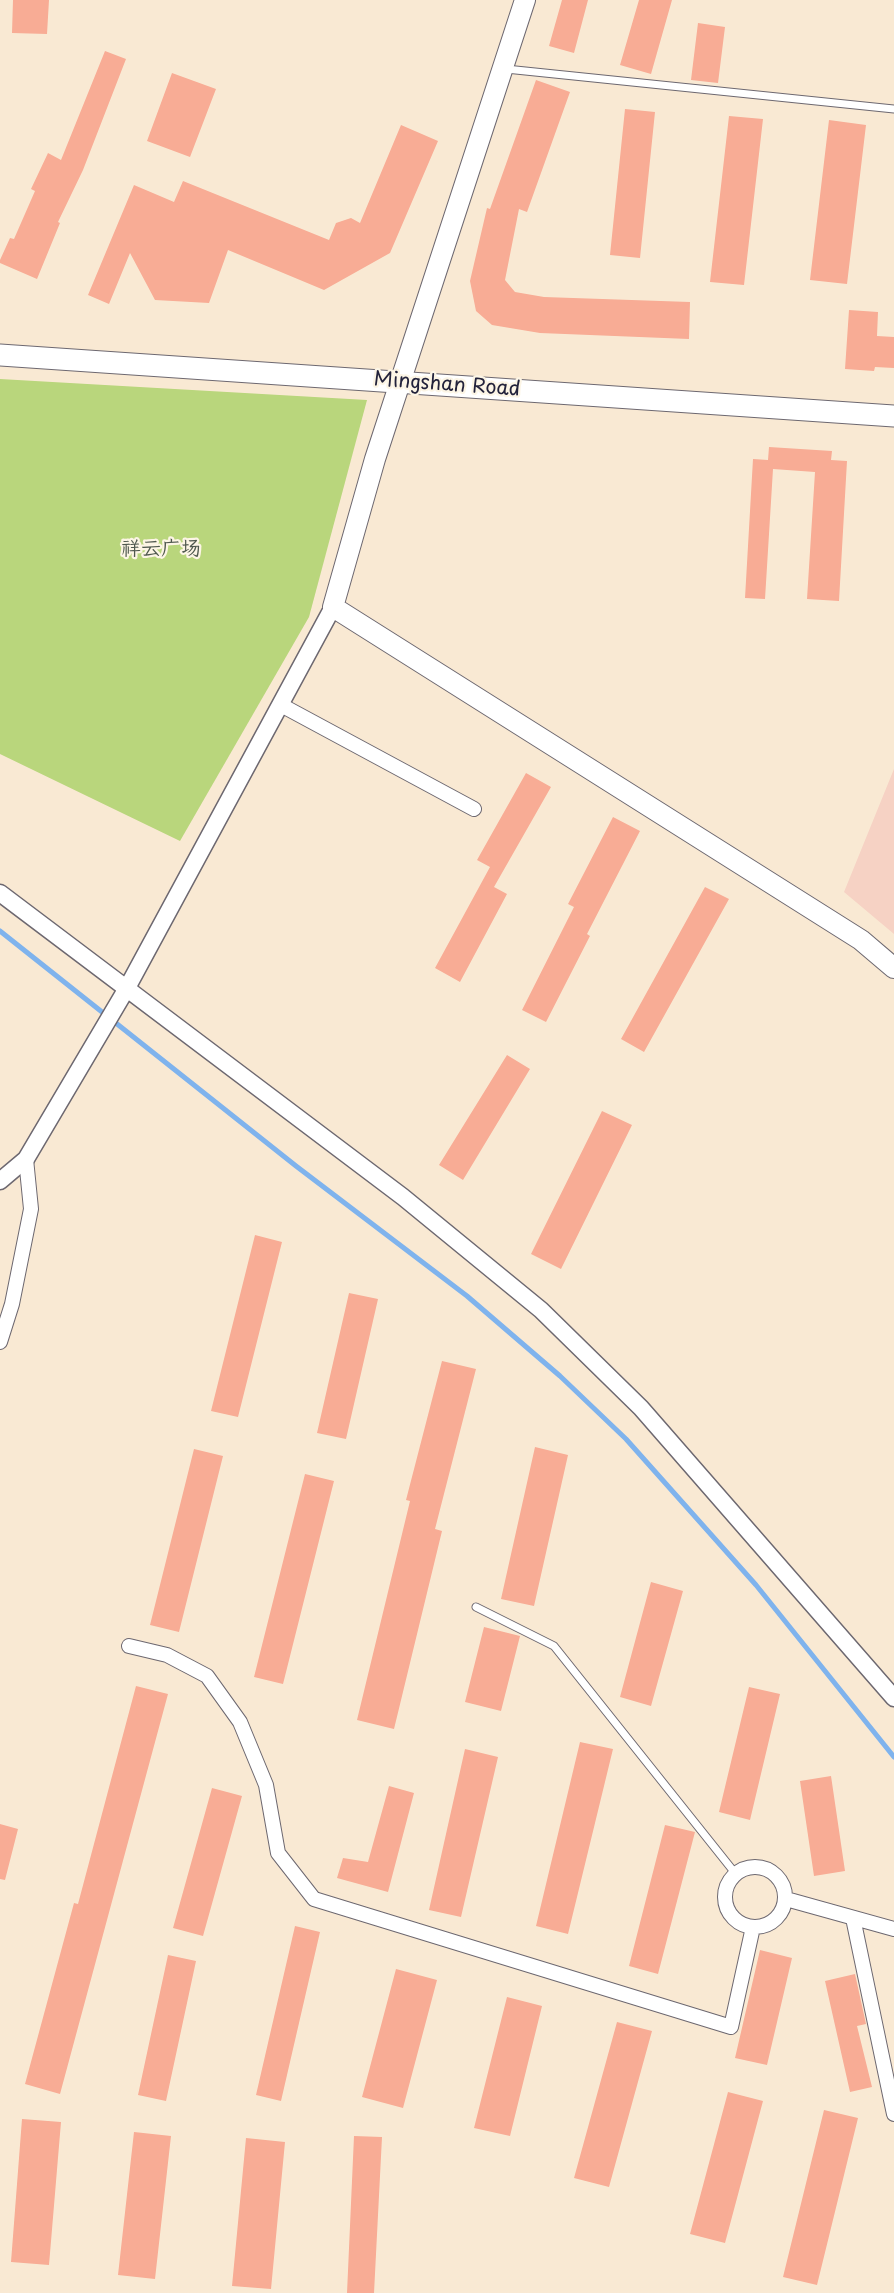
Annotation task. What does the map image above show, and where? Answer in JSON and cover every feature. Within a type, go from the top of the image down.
[{"type":"main road","points":[[525,0],[375,459],[333,607],[861,940],[894,968]]},
{"type":"main road","name":"Mingshan Road","points":[[0,355],[894,416]]},
{"type":"street","points":[[0,1181],[26,1159],[103,1028],[333,607]]},
{"type":"street","points":[[281,705],[474,809]]},
{"type":"street","points":[[0,892],[403,1197],[541,1310],[641,1408],[894,1698]]},
{"type":"street","points":[[0,1342],[12,1304],[31,1209],[26,1159]]},
{"type":"street","points":[[129,1646],[167,1655],[207,1676],[240,1722],[266,1785],[279,1853],[314,1899],[731,2027],[753,1927]]},
{"type":"street","points":[[758,1866],[770,1869],[779,1877],[786,1899],[783,1910],[775,1920],[765,1926],[753,1927],[742,1924],[732,1917],[726,1907],[725,1895],[728,1883],[735,1873],[746,1867],[758,1866]]},
{"type":"street","points":[[786,1899],[894,1929]]},
{"type":"street","points":[[853,1918],[894,2114]]},
{"type":"lane","points":[[504,69],[894,109]]},
{"type":"lane","points":[[476,1607],[554,1646],[735,1873]]},
{"type":"shaded area","points":[[894,769],[894,934],[844,892]]},
{"type":"green space","name":"祥云广场","points":[[0,379],[367,400],[309,617],[180,841],[0,754]]},
{"type":"building","points":[[13,0],[49,0],[47,34],[12,33]]},
{"type":"building","points":[[562,0],[588,0],[574,53],[549,46]]},
{"type":"building","points":[[639,0],[672,0],[651,74],[620,65]]},
{"type":"building","points":[[698,23],[725,27],[718,83],[691,80]]},
{"type":"building","points":[[105,51],[126,59],[83,170],[58,222],[60,223],[37,279],[0,263],[0,260],[10,238],[14,239],[35,191],[31,189],[48,153],[61,160]]},
{"type":"building","points":[[172,73],[216,89],[190,157],[147,141]]},
{"type":"building","points":[[536,80],[570,92],[527,212],[519,209],[505,280],[515,292],[544,297],[690,302],[689,339],[540,333],[492,325],[476,311],[470,281],[487,208],[490,209]]},
{"type":"building","points":[[625,109],[655,112],[640,258],[610,255]]},
{"type":"building","points":[[729,116],[763,119],[744,285],[710,282]]},
{"type":"building","points":[[829,120],[866,125],[847,284],[810,280]]},
{"type":"building","points":[[401,125],[438,141],[390,253],[324,290],[228,250],[209,303],[155,300],[130,253],[109,304],[88,295],[134,185],[174,202],[183,181],[329,240],[336,223],[351,218],[360,223]]},
{"type":"building","points":[[849,310],[878,312],[877,336],[894,337],[894,368],[875,367],[874,371],[845,369]]},
{"type":"building","points":[[769,447],[832,451],[831,460],[847,461],[839,601],[807,599],[815,472],[773,469],[765,599],[745,598],[753,459],[768,460]]},
{"type":"building","points":[[526,773],[551,787],[494,887],[507,894],[460,982],[435,968],[490,867],[477,860]]},
{"type":"building","points":[[613,817],[640,831],[587,934],[590,936],[546,1022],[522,1010],[574,907],[568,904]]},
{"type":"building","points":[[705,887],[729,899],[644,1052],[621,1039]]},
{"type":"building","points":[[507,1055],[530,1069],[463,1180],[439,1165]]},
{"type":"building","points":[[602,1111],[632,1125],[561,1269],[531,1254]]},
{"type":"building","points":[[255,1235],[282,1242],[238,1417],[211,1411]]},
{"type":"building","points":[[349,1293],[378,1299],[346,1439],[317,1433]]},
{"type":"building","points":[[442,1361],[476,1369],[435,1529],[442,1531],[394,1729],[357,1720],[410,1501],[406,1500]]},
{"type":"building","points":[[535,1447],[568,1455],[534,1606],[501,1599]]},
{"type":"building","points":[[194,1449],[223,1456],[179,1632],[150,1625]]},
{"type":"building","points":[[305,1474],[334,1481],[283,1684],[254,1677]]},
{"type":"building","points":[[651,1582],[683,1591],[651,1706],[620,1697]]},
{"type":"building","points":[[484,1627],[520,1636],[501,1711],[465,1702]]},
{"type":"building","points":[[136,1686],[168,1694],[60,2094],[25,2084],[74,1903],[78,1904]]},
{"type":"building","points":[[749,1687],[780,1694],[750,1820],[719,1812]]},
{"type":"building","points":[[580,1742],[613,1749],[568,1934],[536,1926]]},
{"type":"building","points":[[465,1749],[498,1757],[461,1917],[429,1910]]},
{"type":"building","points":[[831,1776],[845,1871],[814,1876],[800,1781]]},
{"type":"building","points":[[389,1786],[414,1793],[388,1892],[337,1878],[343,1858],[368,1862]]},
{"type":"building","points":[[212,1788],[242,1796],[203,1936],[173,1928]]},
{"type":"building","points":[[0,1824],[18,1829],[5,1880],[0,1879]]},
{"type":"building","points":[[665,1825],[695,1832],[658,1974],[629,1966]]},
{"type":"building","points":[[295,1926],[320,1932],[281,2101],[256,2095]]},
{"type":"building","points":[[760,1950],[792,1958],[767,2065],[735,2058]]},
{"type":"building","points":[[168,1955],[196,1961],[166,2101],[138,2095]]},
{"type":"building","points":[[396,1969],[437,1980],[403,2108],[362,2097]]},
{"type":"building","points":[[855,1974],[866,2024],[857,2026],[872,2087],[850,2092],[825,1981]]},
{"type":"building","points":[[507,1997],[542,2006],[510,2136],[474,2128]]},
{"type":"building","points":[[617,2022],[652,2031],[609,2187],[574,2178]]},
{"type":"building","points":[[728,2092],[763,2101],[725,2243],[690,2234]]},
{"type":"building","points":[[824,2110],[858,2118],[817,2285],[783,2277]]},
{"type":"building","points":[[22,2119],[61,2122],[49,2265],[11,2262]]},
{"type":"building","points":[[134,2132],[171,2136],[155,2279],[118,2275]]},
{"type":"building","points":[[354,2136],[382,2137],[374,2293],[347,2293]]},
{"type":"building","points":[[246,2138],[285,2142],[271,2289],[232,2286]]},
{"type":"waterway","points":[[0,931],[296,1166],[467,1296],[560,1376],[626,1439],[756,1585],[894,1757]]}]
